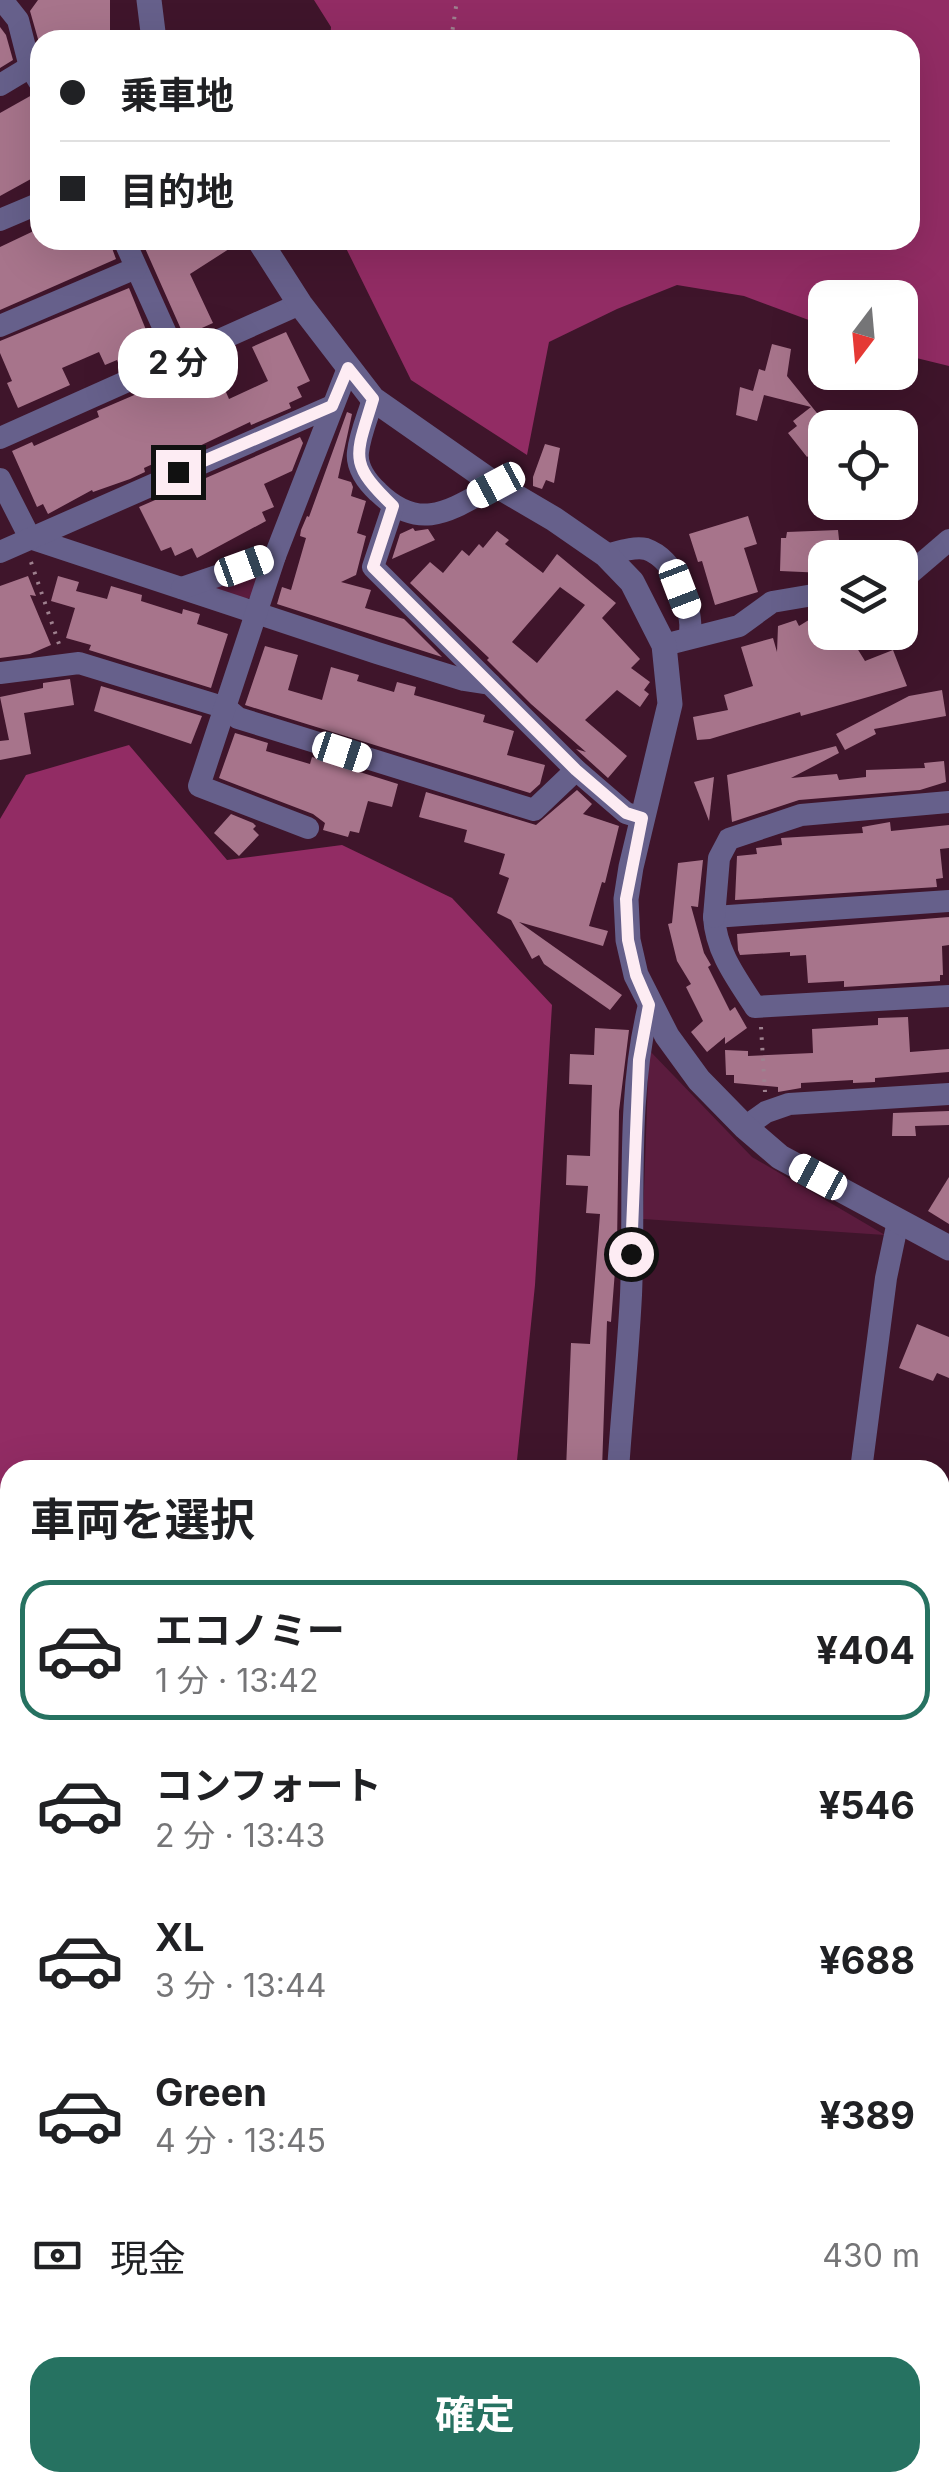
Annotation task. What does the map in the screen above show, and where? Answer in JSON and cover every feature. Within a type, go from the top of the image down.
[{"type":"street","points":[[2,0],[18,20],[30,59]]},
{"type":"street","points":[[150,0],[153,30]]},
{"type":"street","points":[[0,85],[30,76]]},
{"type":"street","points":[[0,220],[30,207]]},
{"type":"street","points":[[128,250],[178,360]]},
{"type":"street","points":[[268,250],[300,304],[373,399],[496,485],[554,518],[606,555],[632,582],[664,646],[670,704],[626,899],[628,940],[636,975],[649,1005],[699,1080],[755,1120],[780,1157],[949,1248]]},
{"type":"street","points":[[0,326],[136,268]]},
{"type":"street","points":[[0,438],[300,304]]},
{"type":"street","points":[[308,828],[199,786],[275,556],[348,368]]},
{"type":"street","points":[[373,399],[357,455],[368,483],[393,506],[418,516],[432,516],[496,485]]},
{"type":"street","points":[[0,552],[332,406]]},
{"type":"street","points":[[0,478],[30,538],[429,669],[490,684]]},
{"type":"street","points":[[393,506],[373,567],[576,770],[626,813],[642,818]]},
{"type":"street","points":[[918,567],[949,540]]},
{"type":"street","points":[[606,555],[636,548],[646,550],[672,570],[692,619],[690,637]]},
{"type":"street","points":[[182,588],[275,556]]},
{"type":"street","points":[[664,646],[740,626],[772,602],[808,596]]},
{"type":"street","points":[[0,673],[79,663],[226,708],[238,718],[534,810],[576,770]]},
{"type":"street","points":[[949,802],[801,815],[729,839],[719,858],[714,917],[715,936],[755,1007],[949,996]]},
{"type":"street","points":[[714,917],[949,900]]},
{"type":"street","points":[[619,1460],[631,1293],[639,1060],[649,1005]]},
{"type":"street","points":[[755,1120],[789,1104],[949,1094]]},
{"type":"street","points":[[863,1460],[886,1278],[898,1221]]},
{"type":"path","points":[[452,30],[457,0]]},
{"type":"path","points":[[30,538],[26,548],[66,664]]},
{"type":"path","points":[[755,1120],[760,1006]]},
{"type":"shaded area","points":[[314,0],[949,0],[949,366],[918,358],[918,280],[808,280],[808,320],[744,296],[677,285],[549,342],[527,455],[411,380],[347,250],[920,250],[920,30],[331,30]]},
{"type":"shaded area","points":[[265,563],[254,596],[246,599],[208,588]]},
{"type":"shaded area","points":[[129,745],[227,860],[342,845],[452,898],[552,1005],[535,1285],[517,1460],[0,1460],[0,819],[26,775]]},
{"type":"shaded area","points":[[649,1050],[752,1157],[885,1235],[643,1219]]},
{"type":"building","points":[[38,0],[110,0],[110,30],[35,30],[30,11]]},
{"type":"building","points":[[0,27],[13,60],[0,68]]},
{"type":"building","points":[[30,96],[30,180],[0,196],[0,113]]},
{"type":"building","points":[[30,233],[30,250],[113,250],[116,259],[0,310],[0,247]]},
{"type":"building","points":[[146,250],[227,250],[190,274],[213,323],[184,336]]},
{"type":"building","points":[[129,288],[155,352],[120,368],[117,360],[105,365],[99,352],[62,368],[70,385],[18,408],[7,383],[12,381],[0,353],[0,341]]},
{"type":"building","points":[[286,332],[310,381],[297,387],[302,397],[289,403],[291,408],[191,450],[190,447],[144,468],[145,472],[92,490],[48,514],[43,504],[37,507],[12,451],[32,442],[34,446],[99,417],[97,411],[153,387],[157,397],[215,367],[229,399],[268,381],[252,347]]},
{"type":"building","points":[[772,344],[791,349],[787,376],[814,410],[808,410],[807,457],[788,433],[797,426],[793,421],[811,407],[764,395],[757,421],[736,415],[740,387],[753,391],[759,369],[765,371]]},
{"type":"building","points":[[347,412],[352,414],[338,478],[351,482],[351,496],[366,501],[357,533],[366,536],[356,575],[341,582],[371,590],[365,608],[404,619],[442,657],[277,604],[282,587],[291,590],[306,538],[300,536],[301,530]]},
{"type":"building","points":[[300,437],[303,443],[292,471],[264,484],[274,507],[262,512],[266,521],[197,558],[192,548],[175,556],[171,547],[161,551],[139,507]]},
{"type":"building","points":[[545,444],[560,448],[554,483],[546,480],[542,489],[533,486],[533,477]]},
{"type":"building","points":[[748,516],[757,544],[744,548],[758,592],[715,605],[689,534]]},
{"type":"building","points":[[413,528],[428,529],[435,540],[392,559],[400,534]]},
{"type":"building","points":[[838,530],[839,540],[808,540],[808,572],[780,571],[781,538],[786,538],[787,532]]},
{"type":"building","points":[[497,531],[509,540],[505,544],[543,573],[557,554],[616,603],[602,618],[640,659],[631,668],[650,682],[644,690],[649,694],[640,707],[617,690],[585,720],[627,756],[608,778],[576,749],[586,752],[531,704],[410,583],[430,562],[443,573],[462,550],[469,556],[479,544],[483,548]],"holes":[[[560,587],[585,605],[537,663],[512,642]]]},
{"type":"building","points":[[28,576],[36,596],[30,595],[51,645],[30,654],[0,658],[0,586]]},
{"type":"building","points":[[58,576],[79,582],[76,591],[107,599],[111,586],[142,595],[141,601],[182,614],[183,609],[200,614],[197,624],[228,634],[211,688],[89,650],[91,645],[66,638],[75,608],[51,601]]},
{"type":"building","points":[[796,620],[799,626],[808,620],[808,650],[858,650],[865,661],[893,650],[907,686],[697,740],[693,717],[728,710],[724,695],[753,686],[741,647],[773,638],[777,652],[778,626]]},
{"type":"building","points":[[265,646],[298,655],[288,690],[322,700],[331,667],[359,675],[357,681],[394,692],[397,682],[416,687],[414,695],[485,715],[483,722],[514,731],[507,755],[545,765],[540,784],[530,793],[245,705]]},
{"type":"building","points":[[70,679],[74,705],[24,713],[31,754],[0,760],[0,741],[9,740],[0,697]]},
{"type":"building","points":[[101,686],[202,716],[191,744],[94,711]]},
{"type":"building","points":[[942,690],[946,716],[874,729],[876,734],[845,750],[836,734],[909,696]]},
{"type":"building","points":[[235,733],[268,743],[266,751],[310,764],[312,757],[398,784],[392,807],[368,801],[359,833],[350,831],[348,837],[323,830],[325,823],[313,814],[219,778]]},
{"type":"building","points":[[836,746],[839,753],[791,778],[837,774],[839,780],[866,777],[866,770],[925,768],[924,763],[944,761],[946,782],[920,790],[799,800],[732,822],[727,775]]},
{"type":"building","points":[[714,777],[709,821],[694,782]]},
{"type":"building","points":[[577,790],[592,804],[583,814],[619,826],[589,926],[608,931],[603,946],[519,922],[622,995],[610,1010],[544,964],[539,955],[532,959],[511,920],[497,913],[509,878],[499,874],[505,854],[464,842],[467,830],[419,817],[426,792],[536,825]]},
{"type":"building","points":[[231,814],[253,823],[259,835],[239,856],[214,833]]},
{"type":"building","points":[[890,822],[891,831],[949,825],[949,848],[940,849],[943,878],[936,879],[937,887],[735,900],[737,856],[757,854],[756,848],[782,845],[781,838],[863,833],[862,827]]},
{"type":"building","points":[[703,860],[698,907],[691,906],[711,965],[708,967],[730,1011],[735,1007],[747,1028],[725,1044],[725,1037],[707,1052],[691,1032],[703,1021],[686,987],[691,984],[677,961],[668,924],[672,923],[678,863]]},
{"type":"building","points":[[949,917],[949,945],[942,946],[940,981],[844,987],[844,981],[808,983],[806,955],[740,955],[738,950],[737,934]]},
{"type":"building","points":[[908,1017],[910,1052],[949,1049],[949,1072],[875,1078],[875,1082],[801,1083],[801,1088],[778,1092],[778,1087],[734,1083],[734,1075],[726,1075],[725,1050],[748,1051],[748,1056],[813,1053],[812,1029],[878,1025],[878,1018]]},
{"type":"building","points":[[595,1028],[629,1030],[619,1111],[617,1245],[611,1322],[607,1321],[602,1460],[566,1460],[571,1343],[590,1344],[600,1214],[586,1213],[588,1186],[566,1185],[567,1155],[590,1156],[592,1085],[569,1084],[570,1054],[594,1055]]},
{"type":"building","points":[[949,1111],[949,1125],[915,1126],[916,1136],[892,1136],[893,1113]]},
{"type":"building","points":[[949,1177],[949,1224],[928,1211]]},
{"type":"building","points":[[917,1324],[949,1337],[949,1378],[937,1373],[933,1381],[899,1368]]},
{"type":"route","points":[[178,472],[332,406],[348,368],[373,399],[357,455],[361,470],[368,483],[393,506],[373,567],[576,770],[626,813],[642,818],[626,899],[628,940],[636,975],[649,1005],[639,1060],[631,1254]]}]
